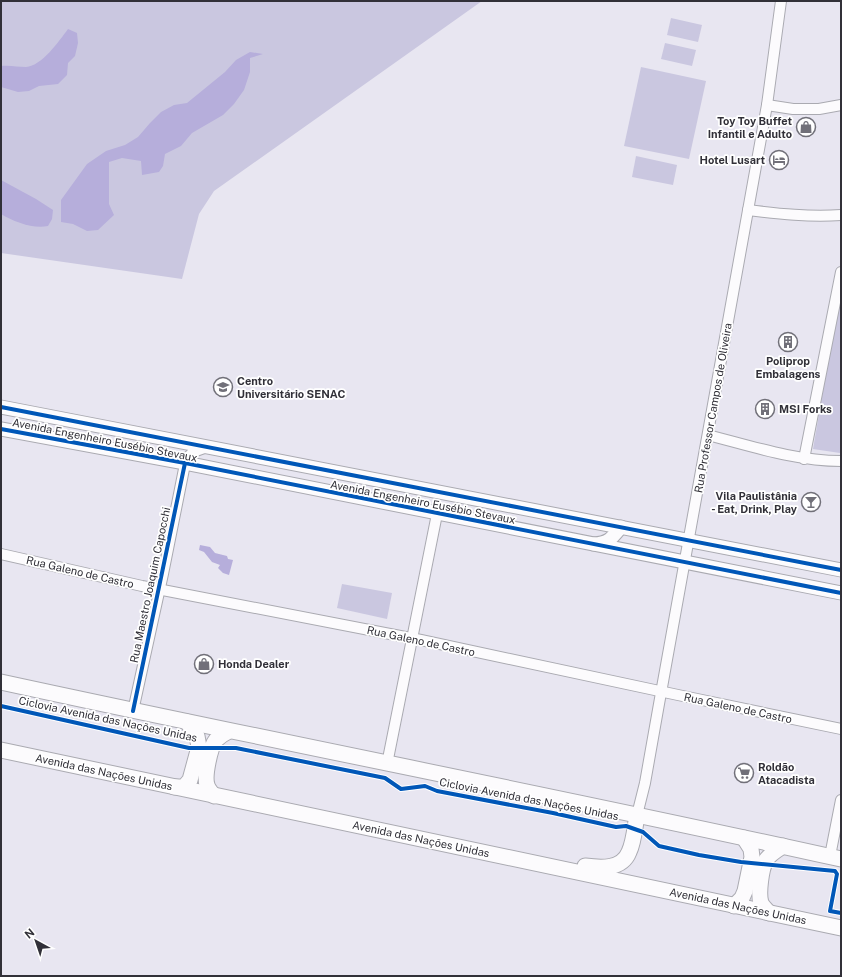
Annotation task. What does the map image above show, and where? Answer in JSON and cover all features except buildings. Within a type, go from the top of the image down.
[{"type":"highway","points":[[1,682],[387,764],[637,814],[836,858]]},
{"type":"highway","points":[[174,787],[184,787],[190,780],[199,747],[197,736],[187,722]]},
{"type":"highway","points":[[214,796],[207,786],[206,781],[208,765],[215,741],[229,731]]},
{"type":"highway","name":"Avenida das Nações Unidas","points":[[1,750],[841,928]]},
{"type":"highway","points":[[524,861],[534,858],[597,868],[613,866],[624,859],[629,853],[637,814]]},
{"type":"highway","points":[[734,906],[742,898],[746,890],[752,857],[751,850],[744,838]]},
{"type":"highway","points":[[769,913],[762,905],[760,896],[761,879],[766,861],[772,853],[783,846]]},
{"type":"main road","name":"Avenida Engenheiro Eusébio Stevaux","points":[[1,407],[841,570]]},
{"type":"main road","name":"Avenida Engenheiro Eusébio Stevaux","points":[[1,429],[185,463],[841,593]]},
{"type":"main road","points":[[591,544],[605,543],[611,539],[621,527]]},
{"type":"street","name":"Rua Professor Campos de Oliveira","points":[[637,814],[645,783],[662,691],[767,105],[781,1]]},
{"type":"street","points":[[767,105],[793,109],[819,109],[841,105]]},
{"type":"street","points":[[748,210],[788,215],[841,215]]},
{"type":"street","points":[[804,458],[841,272]]},
{"type":"street","points":[[708,435],[804,458],[824,461],[841,461]]},
{"type":"street","points":[[185,463],[186,459],[193,452],[208,447]]},
{"type":"street","name":"Rua Maestro Joaquim Capocchi","points":[[133,711],[185,463]]},
{"type":"street","points":[[387,764],[437,514]]},
{"type":"street","name":"Rua Galeno de Castro","points":[[1,554],[159,589],[412,638],[841,729]]},
{"type":"street","points":[[836,858],[841,800]]},
{"type":"shaded area","points":[[1,1],[482,1],[214,191],[199,214],[182,279],[1,253]]},
{"type":"shaded area","points":[[671,18],[702,25],[698,42],[667,35]]},
{"type":"shaded area","points":[[68,29],[77,33],[78,43],[75,56],[68,63],[67,75],[58,84],[39,86],[29,91],[18,92],[1,87],[1,66],[32,66],[50,52]]},
{"type":"shaded area","points":[[665,43],[696,50],[692,66],[661,59]]},
{"type":"shaded area","points":[[250,52],[263,54],[250,58],[250,72],[244,90],[234,104],[223,115],[192,133],[181,146],[165,154],[163,166],[159,172],[142,175],[141,161],[122,158],[109,162],[109,204],[114,215],[98,230],[87,231],[73,224],[61,222],[61,200],[87,164],[106,151],[125,145],[138,137],[161,112],[174,105],[187,103],[225,72],[236,60]]},
{"type":"shaded area","points":[[641,67],[706,81],[689,159],[624,146]]},
{"type":"shaded area","points":[[636,156],[677,165],[673,185],[632,177]]},
{"type":"shaded area","points":[[1,180],[53,210],[52,219],[48,226],[30,226],[12,220],[1,214]]},
{"type":"shaded area","points":[[840,293],[841,452],[840,453],[813,449]]},
{"type":"shaded area","points":[[200,545],[210,547],[215,553],[227,556],[228,559],[233,560],[229,575],[223,573],[218,568],[220,565],[212,562],[204,552],[199,550]]},
{"type":"shaded area","points":[[342,584],[392,593],[387,619],[337,608]]},
{"type":"cycle path","points":[[1,407],[841,570]]},
{"type":"cycle path","points":[[1,429],[185,463],[841,593]]},
{"type":"cycle path","name":"Ciclovia Avenida das Nações Unidas","points":[[133,711],[185,463]]},
{"type":"cycle path","name":"Ciclovia Avenida das Nações Unidas","points":[[1,706],[189,748],[236,748],[385,778],[401,789],[425,786],[437,791],[553,813],[616,827],[626,826],[643,832],[659,846],[699,855],[741,862],[835,871],[837,874],[830,911],[841,913]]},
{"type":"place","name":"Toy Toy Buffet Infantil e Adulto","points":[[806,127]]},
{"type":"place","name":"Hotel Lusart","points":[[779,160]]},
{"type":"place","name":"Poliprop Embalagens","points":[[788,342]]},
{"type":"place","name":"Centro Universitário SENAC","points":[[223,387]]},
{"type":"place","name":"MSI Forks","points":[[765,409]]},
{"type":"place","name":"Vila Paulistânia - Eat, Drink, Play","points":[[811,502]]},
{"type":"place","name":"Honda Dealer","points":[[204,664]]},
{"type":"place","name":"Roldão Atacadista","points":[[744,773]]}]
